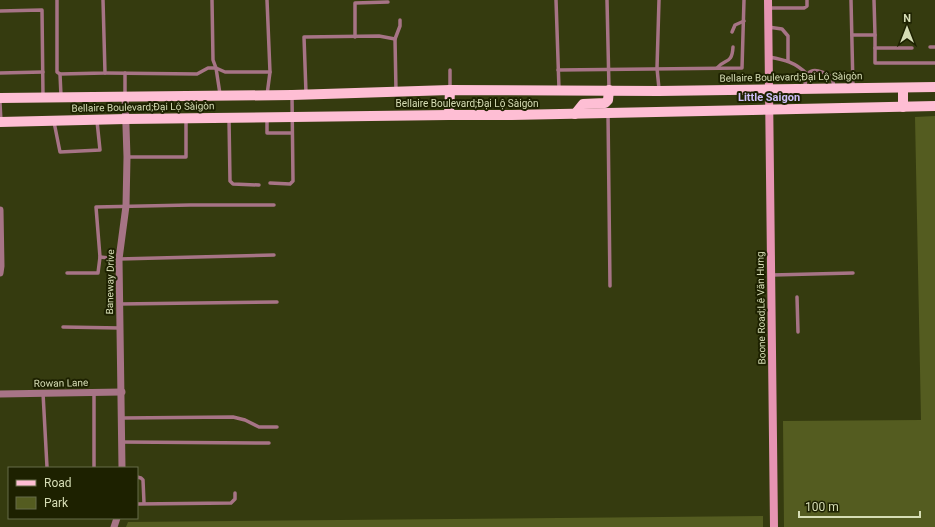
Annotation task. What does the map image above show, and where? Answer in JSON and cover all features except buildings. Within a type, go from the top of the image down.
[{"type":"main road","name":"Bellaire Boulevard;Đại Lộ Sàigòn","points":[[0,98],[292,95],[450,90],[768,90],[935,87]]},
{"type":"main road","points":[[903,88],[903,107]]},
{"type":"main road","points":[[449,115],[450,90]]},
{"type":"main road","points":[[575,114],[583,104],[605,103],[608,100],[609,90]]},
{"type":"main road","name":"Bellaire Boulevard;Đại Lộ Sàigòn","points":[[0,122],[126,118],[512,115],[935,106]]},
{"type":"street","name":"Boone Road;Lê Văn Hưng","points":[[768,4],[774,527]]},
{"type":"street","name":"Baneway Drive","points":[[122,467],[119,259],[126,206],[127,157],[125,96]]},
{"type":"street","points":[[0,210],[0,273]]},
{"type":"street","name":"Rowan Lane","points":[[1,395],[122,392]]},
{"type":"lane","points":[[57,0],[57,72],[60,74],[61,97]]},
{"type":"lane","points":[[103,0],[105,72]]},
{"type":"lane","points":[[212,0],[213,60],[216,68],[220,96]]},
{"type":"lane","points":[[266,95],[270,72],[267,0]]},
{"type":"lane","points":[[556,0],[560,90]]},
{"type":"lane","points":[[607,0],[609,90]]},
{"type":"lane","points":[[659,0],[659,90]]},
{"type":"lane","points":[[558,70],[742,68],[744,0]]},
{"type":"lane","points":[[768,4],[804,8],[806,6],[806,0]]},
{"type":"lane","points":[[851,0],[853,88]]},
{"type":"lane","points":[[874,0],[875,63],[935,63]]},
{"type":"lane","points":[[356,37],[355,3],[388,2]]},
{"type":"lane","points":[[0,11],[42,10],[43,97]]},
{"type":"lane","points":[[396,92],[395,39],[400,26],[400,20]]},
{"type":"lane","points":[[732,32],[735,25],[744,21]]},
{"type":"lane","points":[[768,26],[782,30],[788,36],[788,61]]},
{"type":"lane","points":[[852,35],[875,35]]},
{"type":"lane","points":[[306,94],[304,37],[379,36],[395,39]]},
{"type":"lane","points":[[717,68],[720,64],[727,62],[731,58],[733,47]]},
{"type":"lane","points":[[875,48],[912,48]]},
{"type":"lane","points":[[930,48],[935,48]]},
{"type":"lane","points":[[768,57],[788,61],[801,68],[807,74]]},
{"type":"lane","points":[[60,74],[105,72],[197,74],[208,68],[216,68],[225,72],[270,72]]},
{"type":"lane","points":[[450,70],[450,90]]},
{"type":"lane","points":[[804,89],[805,78],[807,74],[812,71],[819,71],[832,77],[835,88]]},
{"type":"lane","points":[[0,73],[43,72]]},
{"type":"lane","points":[[125,73],[125,96]]},
{"type":"lane","points":[[270,183],[292,183],[292,95]]},
{"type":"lane","points":[[0,103],[0,122]]},
{"type":"lane","points":[[608,113],[610,286]]},
{"type":"lane","points":[[267,117],[267,133],[292,133]]},
{"type":"lane","points":[[127,157],[186,157],[186,118]]},
{"type":"lane","points":[[230,118],[230,181],[233,184],[259,185]]},
{"type":"lane","points":[[54,120],[60,152],[100,150],[97,119]]},
{"type":"lane","points":[[67,273],[98,272],[100,257],[96,207],[274,205]]},
{"type":"lane","points":[[100,257],[119,259],[274,255]]},
{"type":"lane","points":[[771,275],[854,273]]},
{"type":"lane","points":[[797,297],[798,332]]},
{"type":"lane","points":[[119,304],[277,302]]},
{"type":"lane","points":[[63,327],[120,328]]},
{"type":"lane","points":[[43,393],[47,467]]},
{"type":"lane","points":[[94,393],[94,467]]},
{"type":"lane","points":[[122,418],[233,417],[245,420],[259,427],[277,427]]},
{"type":"lane","points":[[122,442],[269,443]]},
{"type":"lane","points":[[138,478],[143,480],[144,503]]},
{"type":"lane","points":[[138,504],[230,503],[235,499],[235,493]]},
{"type":"green space","points":[[935,116],[935,527],[784,527],[783,421],[921,420],[915,117]]},
{"type":"green space","points":[[763,516],[763,527],[126,527],[128,522]]},
{"type":"district","name":"Little Saigon","points":[[769,97]]}]
